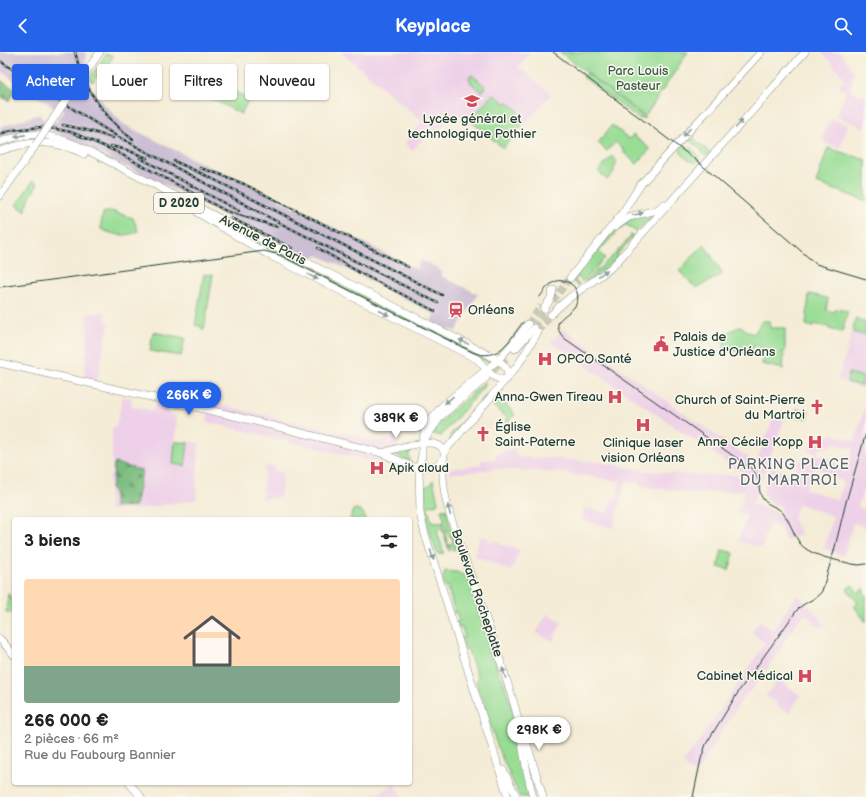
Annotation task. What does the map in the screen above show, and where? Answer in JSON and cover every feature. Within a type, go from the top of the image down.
[{"type":"main road","points":[[0,196],[100,52]]},
{"type":"main road","points":[[680,191],[657,210],[629,217],[616,226],[571,279],[621,215],[641,184],[761,52]]},
{"type":"main road","points":[[546,310],[568,297],[613,265],[805,52]]},
{"type":"main road","name":"Avenue de Paris","points":[[0,142],[22,135],[36,134],[49,135],[79,146],[498,360]]},
{"type":"main road","name":"Avenue de Paris","points":[[0,151],[23,144],[45,142],[54,143],[77,150],[204,216],[267,254],[477,359],[496,378],[503,380],[507,379]]},
{"type":"main road","points":[[546,310],[553,290]]},
{"type":"main road","points":[[546,310],[554,302]]},
{"type":"main road","points":[[443,471],[430,466],[424,460],[422,455],[422,444],[425,429],[434,414],[498,360],[514,342],[534,330]]},
{"type":"main road","points":[[507,357],[534,330]]},
{"type":"main road","points":[[0,363],[228,414],[382,453],[413,467],[419,468],[437,466],[517,367],[534,330]]},
{"type":"main road","points":[[498,360],[504,364],[507,370],[507,379]]},
{"type":"main road","points":[[422,444],[442,415],[486,378]]},
{"type":"main road","points":[[382,453],[414,444],[430,444],[441,447],[444,456]]},
{"type":"main road","points":[[430,444],[424,449],[419,468],[420,513],[424,531],[508,797]]},
{"type":"main road","points":[[394,459],[396,449]]},
{"type":"main road","name":"Boulevard Rocheplatte","points":[[444,456],[443,471],[449,510],[466,563],[489,625],[543,797]]},
{"type":"main road","points":[[0,640],[12,653]]},
{"type":"main road","name":"Boulevard Rocheplatte","points":[[516,711],[533,797]]},
{"type":"main road","points":[[482,713],[501,765],[517,797]]},
{"type":"main road","points":[[131,785],[141,797]]},
{"type":"shaded area","points":[[0,52],[85,52],[86,57],[85,64],[12,64],[12,79],[0,71]]},
{"type":"shaded area","name":"Lycée général et technologique Pothier","points":[[341,52],[531,52],[518,68],[521,70],[522,69],[551,94],[503,148],[471,122],[470,124],[462,117],[451,116],[441,128],[445,132],[441,137],[436,133],[431,139],[426,135],[412,151],[405,143],[422,121]]},
{"type":"shaded area","points":[[822,52],[840,52],[854,72],[850,91],[866,97],[866,129],[836,116],[847,90],[839,88],[844,78]]},
{"type":"shaded area","points":[[89,83],[97,94],[97,100],[102,100],[123,124],[215,170],[216,169],[248,184],[416,269],[421,260],[438,268],[442,273],[441,276],[478,294],[456,331],[442,327],[431,323],[434,314],[335,263],[317,255],[315,258],[306,258],[185,195],[51,130],[22,131],[0,138],[0,127],[40,114],[47,122],[56,122],[64,111],[62,107],[55,108],[43,100],[89,100]]},
{"type":"shaded area","points":[[832,119],[848,125],[840,148],[824,143],[825,140],[823,139],[825,131]]},
{"type":"shaded area","points":[[106,312],[105,322],[109,323],[97,382],[84,379],[88,339],[87,314]]},
{"type":"shaded area","points":[[563,329],[756,463],[776,411],[786,415],[752,504],[779,514],[782,507],[768,501],[764,496],[763,491],[771,467],[794,475],[800,460],[811,464],[815,453],[808,450],[812,441],[833,434],[855,441],[866,404],[866,493],[862,492],[858,507],[866,510],[866,528],[853,523],[844,556],[824,549],[833,516],[799,504],[793,518],[801,535],[786,540],[779,526],[770,523],[761,548],[738,541],[747,516],[737,512],[753,471],[748,477],[551,342]],"holes":[[[836,444],[853,449],[846,472],[829,458],[817,454],[819,449]],[[814,467],[843,482],[838,500],[805,489]]]},
{"type":"shaded area","points":[[852,332],[866,336],[866,367],[863,376],[866,377],[866,380],[863,389],[838,380]]},
{"type":"shaded area","points":[[123,396],[132,398],[131,406],[154,411],[156,403],[169,406],[168,414],[176,416],[175,421],[177,422],[174,440],[199,443],[196,498],[194,500],[139,509],[109,510],[109,476],[112,475],[112,427],[116,427]]},
{"type":"shaded area","points":[[207,402],[380,442],[391,438],[392,434],[399,435],[393,466],[207,422]]},
{"type":"shaded area","points":[[514,448],[517,457],[600,462],[640,470],[692,475],[733,475],[748,477],[748,480],[744,491],[688,492],[641,486],[638,483],[626,481],[613,528],[581,520],[584,508],[608,513],[611,499],[613,500],[614,496],[617,497],[620,481],[565,473],[498,469],[449,474],[450,469],[481,465],[481,460],[496,460],[496,455]]},
{"type":"shaded area","points":[[265,466],[275,467],[275,471],[283,472],[280,497],[262,499]]},
{"type":"shaded area","points":[[480,536],[489,538],[488,541],[493,542],[494,540],[500,542],[500,544],[520,550],[511,571],[475,556]]},
{"type":"shaded area","points":[[796,596],[800,596],[825,624],[819,628],[806,614],[798,621],[785,640],[781,649],[751,690],[744,696],[696,773],[688,769],[683,762],[703,736],[765,643],[752,632],[760,621],[773,630]]},
{"type":"shaded area","points":[[547,614],[562,622],[553,641],[536,633]]},
{"type":"shaded area","points":[[777,679],[800,695],[789,712],[778,707],[776,703],[766,696]]},
{"type":"shaded area","points":[[395,785],[402,797],[375,796]]},
{"type":"green space","name":"Parc Louis Pasteur","points":[[560,52],[688,52],[644,116]]},
{"type":"green space","points":[[106,54],[113,56],[109,64],[99,64]]},
{"type":"green space","points":[[97,68],[97,76],[93,82],[90,78]]},
{"type":"green space","points":[[586,73],[645,118],[639,119],[583,77]]},
{"type":"green space","points":[[472,75],[486,87],[482,92],[471,83],[469,77]]},
{"type":"green space","points":[[0,80],[12,87],[12,94],[9,101],[0,96]]},
{"type":"green space","points":[[237,93],[245,97],[245,100],[248,100],[241,114],[214,100],[237,100]]},
{"type":"green space","points":[[493,94],[505,103],[508,102],[519,111],[513,118],[522,126],[503,148],[470,120]]},
{"type":"green space","points":[[612,125],[629,139],[633,135],[650,149],[637,164],[623,152],[624,150],[616,142],[607,151],[598,143]]},
{"type":"green space","points":[[690,135],[710,153],[708,156],[704,155],[700,149],[689,140]]},
{"type":"green space","points":[[683,146],[690,148],[698,155],[699,158],[697,162],[687,159],[683,155],[680,150]]},
{"type":"green space","points":[[828,148],[866,160],[866,201],[816,183]]},
{"type":"green space","points":[[612,156],[617,161],[615,163],[617,164],[614,168],[614,172],[607,180],[598,171]]},
{"type":"green space","points":[[33,181],[38,184],[31,195],[25,211],[16,205]]},
{"type":"green space","points":[[111,211],[133,218],[138,231],[120,235],[101,229],[103,213]]},
{"type":"green space","points":[[656,213],[651,222],[648,220],[636,232],[627,225],[622,226],[600,250],[599,252],[605,258],[582,282],[580,278],[577,277],[575,280],[579,285],[578,286],[572,281],[603,241],[623,222],[631,218]]},
{"type":"green space","points":[[631,234],[634,236],[617,255],[616,259],[587,283],[585,281],[614,255],[631,236]]},
{"type":"green space","points":[[258,241],[491,360],[488,362],[424,331],[256,245]]},
{"type":"green space","points":[[704,244],[723,274],[696,288],[680,272],[680,270]]},
{"type":"green space","points":[[204,274],[213,275],[204,330],[202,327],[195,325]]},
{"type":"green space","points":[[809,294],[827,298],[826,310],[835,312],[836,309],[847,311],[842,332],[829,329],[829,327],[814,324],[813,327],[806,325]]},
{"type":"green space","points":[[856,318],[865,322],[865,335],[852,332]]},
{"type":"green space","points":[[762,321],[770,321],[770,328],[785,328],[785,352],[782,352],[784,355],[783,369],[762,364],[764,352],[761,352],[760,346],[755,345],[751,354],[725,349],[724,347],[724,334],[741,326],[748,332],[754,334]]},
{"type":"green space","points":[[153,332],[185,338],[181,356],[150,351]]},
{"type":"green space","points":[[849,373],[863,377],[861,386],[847,382]]},
{"type":"green space","points":[[485,382],[486,384],[441,436],[433,434],[446,416]]},
{"type":"green space","points":[[487,394],[488,395],[450,437],[452,433]]},
{"type":"green space","points":[[500,398],[515,414],[509,421],[511,423],[508,426],[505,421],[507,418],[493,406]]},
{"type":"green space","points":[[796,409],[809,411],[807,418],[795,417]]},
{"type":"green space","points":[[175,442],[188,443],[185,466],[173,464]]},
{"type":"green space","points":[[412,447],[411,452],[408,455],[410,458],[410,463],[397,455],[398,450]]},
{"type":"green space","points":[[115,463],[140,470],[142,472],[135,506],[115,507],[114,492],[111,489]]},
{"type":"green space","points":[[433,480],[438,502],[437,504],[425,507],[425,487],[430,485]]},
{"type":"green space","points":[[428,509],[432,523],[442,522],[450,551],[442,529],[437,531],[444,553],[437,553],[429,531],[425,510]]},
{"type":"green space","points":[[446,509],[456,549],[452,550],[450,544],[453,542],[452,537],[450,537],[446,531],[447,530],[443,521],[445,521],[441,510]]},
{"type":"green space","points":[[353,510],[360,510],[364,517],[351,517]]},
{"type":"green space","points":[[722,550],[734,553],[729,570],[718,567]]},
{"type":"green space","points":[[445,571],[457,572],[469,578],[480,606],[477,607],[487,637],[490,638],[493,646],[491,647],[499,675],[502,677],[518,727],[530,797],[520,797],[499,751],[484,706],[486,704],[484,699],[481,698],[476,682],[478,678],[468,650],[465,649],[461,637],[465,638],[462,628],[458,628],[456,622],[459,621],[456,612],[453,613],[454,610],[449,592],[446,590],[451,589],[449,586],[445,588],[443,578]]},
{"type":"green space","points":[[852,585],[858,593],[864,588],[865,590],[863,592],[866,594],[866,622],[854,606],[858,603],[847,589]]},
{"type":"green space","points":[[9,594],[9,598],[12,598],[12,612],[6,612]]},
{"type":"tunnel","points":[[553,301],[570,278]]},
{"type":"tunnel","points":[[528,324],[541,306]]},
{"type":"tunnel","points":[[534,328],[546,311]]},
{"type":"tunnel","points":[[538,332],[551,315]]},
{"type":"tunnel","points":[[486,378],[507,357]]},
{"type":"tram line","points":[[553,52],[697,161],[816,264],[866,279]]},
{"type":"tram line","points":[[0,287],[264,251],[280,255],[472,352],[481,355],[496,352],[502,348],[523,322]]},
{"type":"tram line","points":[[539,298],[554,282],[562,281],[571,284],[576,290],[578,298],[572,310],[560,319],[558,323],[558,327],[564,338],[752,469],[757,477],[763,499],[783,513],[803,547],[809,551],[831,559],[852,564],[866,564]]},
{"type":"tram line","points":[[693,797],[701,759],[706,744],[739,691],[797,610],[817,597],[822,591],[866,433]]},
{"type":"railway","points":[[75,52],[83,78],[96,101],[113,122],[133,140]]},
{"type":"railway","points":[[0,61],[115,135],[276,221],[438,303]]},
{"type":"railway","points":[[63,125],[113,138]]},
{"type":"railway","points":[[0,134],[12,130],[42,127],[71,132],[115,151],[226,211],[278,227]]},
{"type":"railway","points":[[111,146],[127,150],[147,158]]},
{"type":"railway","points":[[140,158],[239,211]]},
{"type":"railway","points":[[174,161],[209,177],[442,295]]},
{"type":"railway","points":[[200,168],[244,184],[408,267]]},
{"type":"railway","points":[[231,218],[292,248]]},
{"type":"railway","points":[[318,248],[360,273],[435,311]]},
{"type":"place","name":"Lycée général et technologique Pothier","points":[[472,101]]},
{"type":"place","name":"Orléans","points":[[456,310]]},
{"type":"place","name":"Palais de Justice d'Orléans","points":[[661,344]]},
{"type":"place","name":"OPCO Santé","points":[[545,359]]},
{"type":"place","name":"Anna-Gwen Tireau","points":[[615,397]]},
{"type":"place","name":"Church of Saint-Pierre du Martroi","points":[[817,407]]},
{"type":"place","name":"Clinique laser vision Orléans","points":[[643,425]]},
{"type":"place","name":"Église Saint-Paterne","points":[[483,434]]},
{"type":"place","name":"Anne Cécile Kopp","points":[[815,442]]},
{"type":"place","name":"Apik cloud","points":[[377,468]]},
{"type":"place","name":"Cabinet Médical","points":[[805,676]]},
{"type":"district","name":"PARKING PLACE DU MARTROI","points":[[789,472]]}]
